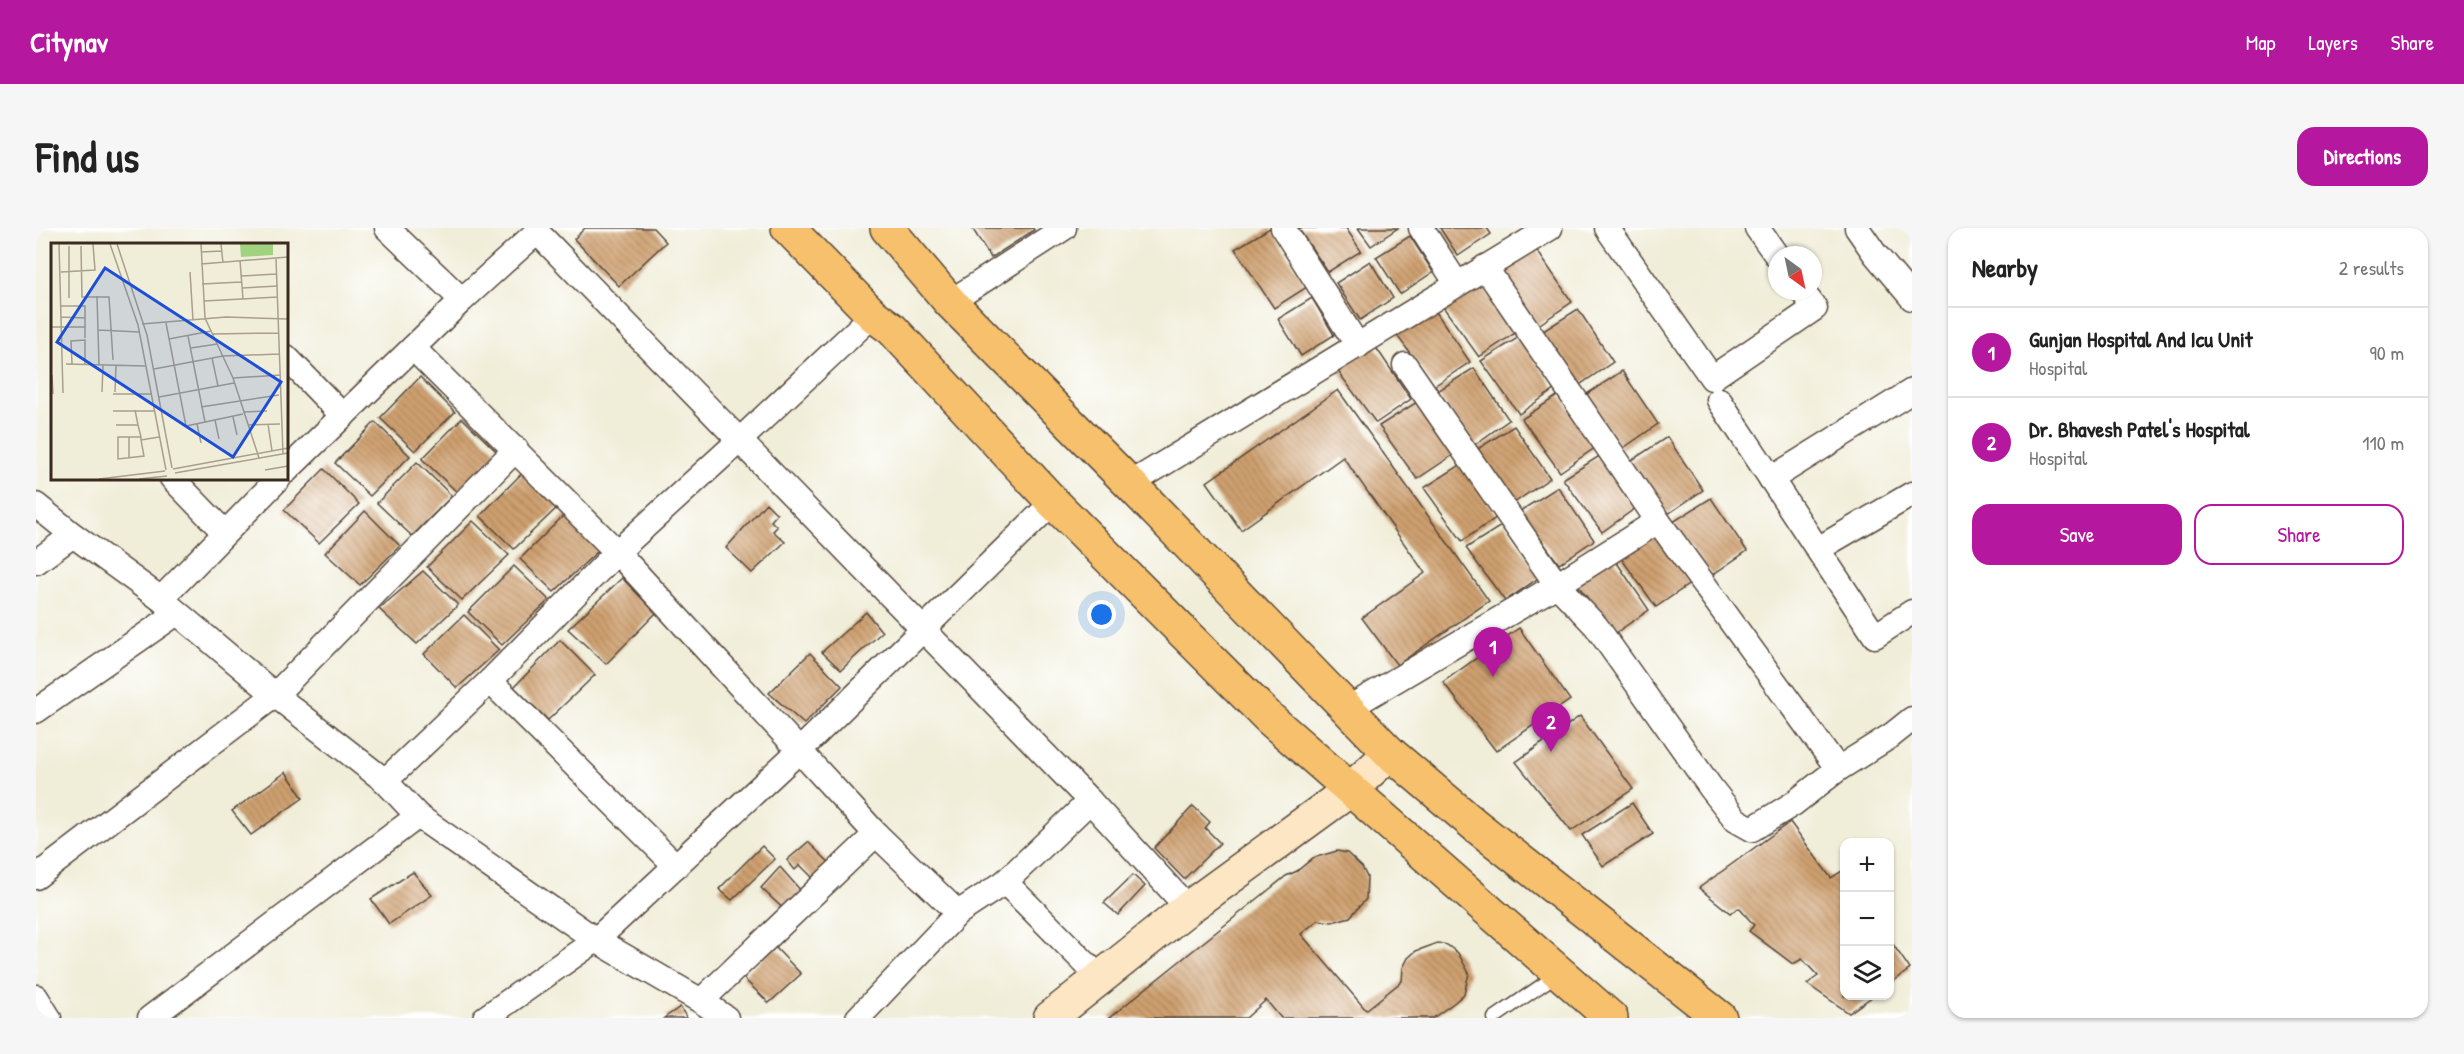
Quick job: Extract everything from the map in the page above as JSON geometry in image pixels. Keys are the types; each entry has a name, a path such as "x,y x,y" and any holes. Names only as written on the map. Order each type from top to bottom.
{"highway":[{"path":"788,228 873,315 892,329 1053,502 1269,718 1611,1018"},
{"path":"887,228 950,302 1390,753 1476,826 1720,1018"}],"street":[{"path":"387,228 462,300"},
{"path":"950,302 1064,228"},
{"path":"1283,228 1358,346"},
{"path":"1421,228 1457,284"},
{"path":"1130,484 1550,228"},
{"path":"1607,228 1712,378 1815,308 1809,300"},
{"path":"1757,228 1770,246"},
{"path":"1857,228 1875,254 1912,297"},
{"path":"288,469 462,300 537,232 741,439 1090,801 1188,908"},
{"path":"1485,267 1658,521 1838,769"},
{"path":"385,781 490,681 617,552 873,315"},
{"path":"413,348 617,552 876,834 958,913"},
{"path":"288,359 343,416"},
{"path":"1405,365 1557,585 1596,626 1736,820 1752,829 1793,804 1838,769 1893,735 1912,719"},
{"path":"1772,479 1912,391"},
{"path":"1719,400 1875,636 1912,612"},
{"path":"36,877 275,695 516,449"},
{"path":"174,480 224,532"},
{"path":"36,711 169,606 224,532 277,480"},
{"path":"1818,549 1912,494"},
{"path":"485,1018 597,940 799,751 1053,502"},
{"path":"36,505 169,606 275,695 385,781 418,816 597,940 726,1018"},
{"path":"1347,709 1557,585 1658,521"},
{"path":"36,562 73,535"},
{"path":"490,681 675,866"},
{"path":"1051,1018 1188,908 1350,790 1390,753"},
{"path":"858,1018 958,913 1005,882 1090,801"},
{"path":"150,1018 418,816"},
{"path":"701,1001 876,834"},
{"path":"1005,882 1100,978"},
{"path":"36,996 50,1018"}],"lane":[{"path":"1494,1018 1559,973"}],"building":[{"path":"585,228 653,228 666,242 619,286 574,239"},
{"path":"972,228 1033,228 1034,230 991,258"},
{"path":"1270,228 1307,287 1274,308 1235,249"},
{"path":"1298,228 1346,228 1361,251 1328,272"},
{"path":"1358,228 1398,228 1371,246"},
{"path":"1440,228 1487,228 1491,234 1458,256"},
{"path":"1410,236 1433,272 1400,294 1376,257"},
{"path":"1536,249 1572,302 1537,326 1499,273"},
{"path":"1370,261 1393,298 1360,320 1336,283"},
{"path":"1479,280 1515,333 1479,357 1441,304"},
{"path":"1312,298 1334,335 1301,356 1278,319"},
{"path":"1434,309 1470,362 1434,386 1396,334"},
{"path":"1578,309 1613,362 1578,386 1540,333"},
{"path":"1519,337 1555,389 1519,414 1481,361"},
{"path":"1375,346 1411,399 1376,423 1337,370"},
{"path":"1474,368 1509,420 1474,445 1436,392"},
{"path":"1622,371 1658,424 1622,449 1584,396"},
{"path":"420,377 455,412 415,451 380,418"},
{"path":"1338,390 1489,601 1397,665 1362,618 1425,573 1343,457 1241,530 1207,482"},
{"path":"1560,394 1596,447 1560,472 1522,419"},
{"path":"1417,402 1453,455 1417,479 1379,426"},
{"path":"462,418 497,452 457,492 422,459"},
{"path":"375,422 410,456 370,496 335,463"},
{"path":"1514,426 1550,478 1514,503 1476,450"},
{"path":"1667,437 1703,490 1668,514 1629,462"},
{"path":"1601,455 1637,507 1602,532 1563,479"},
{"path":"417,462 452,496 412,536 377,503"},
{"path":"1462,464 1497,517 1462,541 1424,488"},
{"path":"324,469 359,504 319,543 284,510"},
{"path":"526,469 561,504 514,549 480,516"},
{"path":"1558,487 1594,540 1559,564 1520,511"},
{"path":"1711,498 1747,551 1712,575 1673,522"},
{"path":"766,503 777,514 771,521 777,527 773,531 785,542 752,573 726,548"},
{"path":"365,511 400,546 360,585 325,553"},
{"path":"566,513 601,548 554,592 520,559"},
{"path":"473,521 509,555 462,600 427,567"},
{"path":"1504,524 1540,577 1505,601 1466,548"},
{"path":"1656,530 1691,583 1656,607 1618,554"},
{"path":"1613,557 1649,610 1614,634 1575,581"},
{"path":"514,566 549,600 502,645 468,612"},
{"path":"423,571 458,605 417,644 379,609"},
{"path":"622,578 656,613 606,664 568,629"},
{"path":"866,612 882,632 841,670 822,652"},
{"path":"464,615 499,650 457,688 424,654"},
{"path":"1519,628 1570,700 1496,751 1443,682"},
{"path":"560,640 595,675 548,720 514,687"},
{"path":"810,653 842,686 804,724 769,693"},
{"path":"1580,716 1633,789 1571,831 1516,762"},
{"path":"286,772 303,798 251,835 232,811"},
{"path":"1632,803 1653,834 1603,866 1582,835"},
{"path":"1193,806 1210,822 1205,828 1220,843 1184,879 1154,848"},
{"path":"1790,822 1831,878 1840,872 1840,1000 1867,1000 1849,1013 1807,984 1818,976 1802,959 1793,964 1749,931 1754,925 1739,908 1730,913 1699,888"},
{"path":"808,842 834,867 818,883 800,865 795,870 787,860"},
{"path":"762,846 775,859 732,900 719,889"},
{"path":"1337,851 1347,853 1362,867 1367,877 1366,899 1350,917 1332,922 1318,920 1301,934 1366,1010 1402,981 1403,968 1408,958 1416,951 1438,943 1447,945 1458,953 1469,973 1464,994 1455,1002 1433,1018 1281,1018 1266,1000 1246,1018 1109,1018 1286,876 1297,871 1313,858"},
{"path":"780,867 803,893 789,914 761,888"},
{"path":"413,872 432,895 389,924 371,899"},
{"path":"1133,875 1145,886 1118,915 1104,903"},
{"path":"1894,946 1910,969 1894,981"},
{"path":"775,947 801,974 769,1003 742,977"},
{"path":"680,1007 687,1018 664,1018"}],"place":[{"name":"Gunjan Hospital And Icu Unit","path":"1493,677"},
{"name":"Dr. Bhavesh Patel's Hospital","path":"1551,752"}]}
